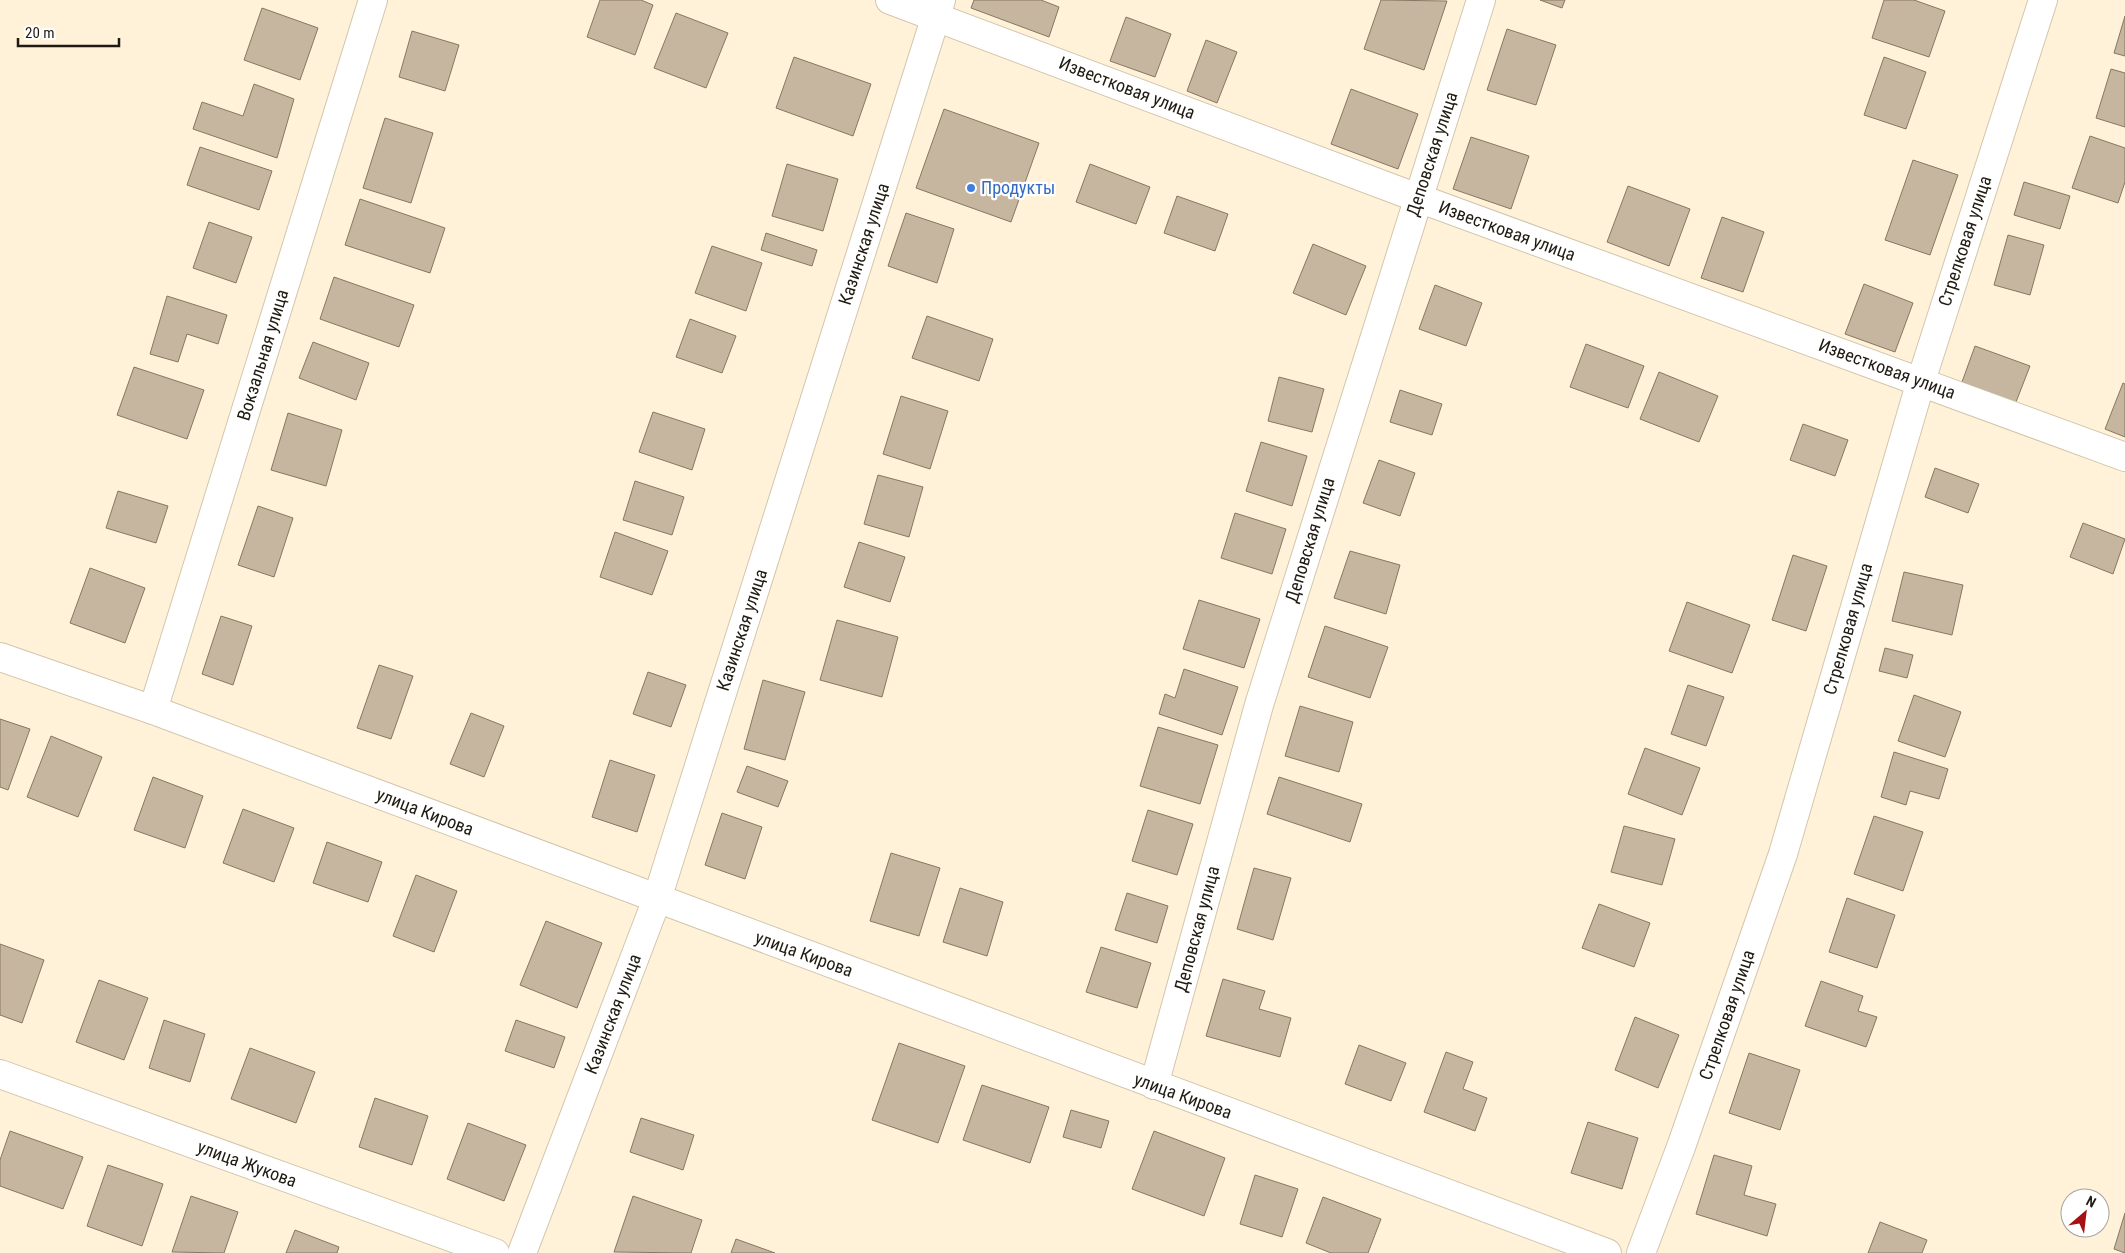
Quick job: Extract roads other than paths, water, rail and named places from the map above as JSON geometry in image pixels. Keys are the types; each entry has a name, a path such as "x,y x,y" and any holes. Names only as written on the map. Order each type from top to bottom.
{"street":[{"name":"Вокзальная улица","path":"153,710 374,0"},
{"name":"Известковая улица","path":"890,0 939,8 1418,198 2125,457"},
{"name":"Деповская улица","path":"1154,1085 1258,705 1481,0"},
{"name":"Стрелковая улица","path":"1641,1253 1681,1147 1783,854 1920,381 2042,0"},
{"name":"Казинская улица","path":"522,1253 657,899 939,8"},
{"name":"улица Кирова","path":"0,657 153,710 1607,1253"},
{"name":"улица Жукова","path":"0,1074 495,1253"}],"place":[{"name":"Продукты","path":"971,188"}]}
